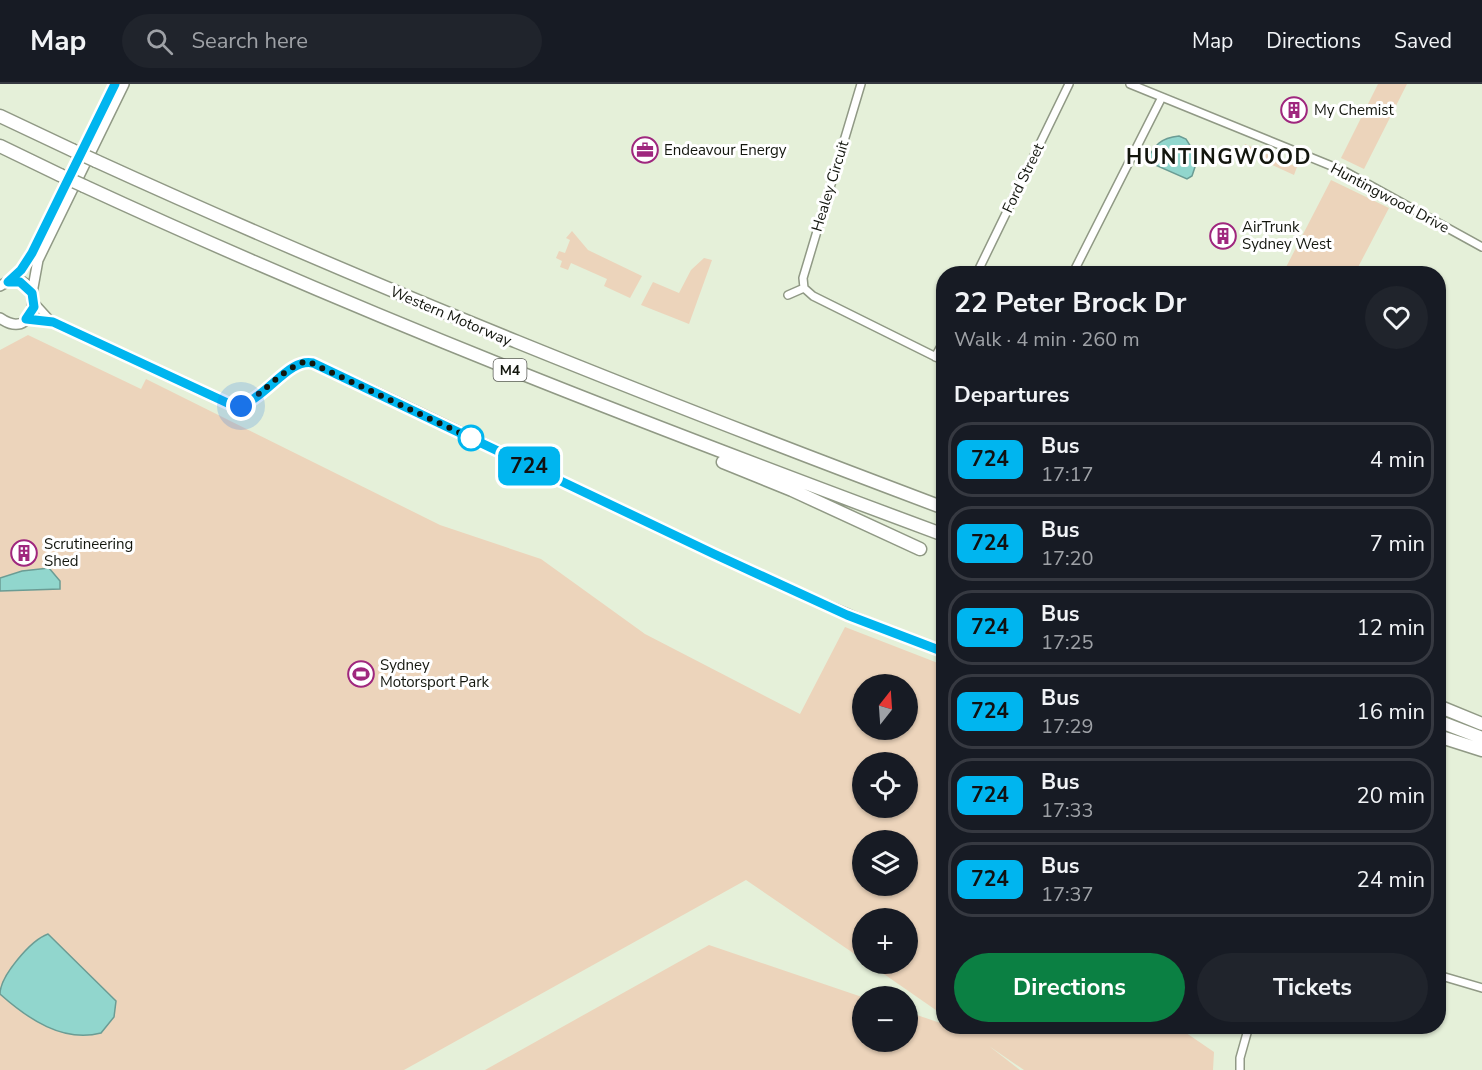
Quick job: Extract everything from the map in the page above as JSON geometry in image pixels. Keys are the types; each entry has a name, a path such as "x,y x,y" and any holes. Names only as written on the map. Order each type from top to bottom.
{"highway":[{"name":"Western Motorway","path":"0,116 285,246 497,336 936,505"},
{"name":"Western Motorway","path":"0,146 84,186 367,311 658,429 936,532"},
{"path":"658,429 720,461 792,490 920,549"},
{"path":"1446,703 1482,715"},
{"path":"1446,709 1482,724"},
{"path":"1446,724 1482,738"},
{"path":"1446,739 1482,750"}],"main road":[{"path":"3,284 21,270 32,253 115,84"},
{"path":"0,318 13,323 26,319 32,312 38,260 124,84"},
{"path":"3,284 20,282 33,297"}],"street":[{"name":"Healey Circuit","path":"804,288 803,278 861,84"},
{"name":"Ford Street","path":"980,266 1070,84"},
{"name":"Huntingwood Drive","path":"1130,84 1344,171 1482,247"},
{"path":"1077,266 1162,97"},
{"path":"788,295 804,288 813,296 936,357"},
{"path":"33,297 53,322"},
{"path":"26,319 53,322 234,406 257,397 301,363 313,363 707,551 847,615 936,649"},
{"path":"1446,977 1482,988"},
{"path":"1240,1070 1240,1058 1247,1034"}],"shaded area":[{"path":"1378,84 1407,84 1364,169 1341,158"},
{"path":"1245,144 1297,167 1294,175 1242,151"},
{"path":"1331,180 1389,208 1359,266 1287,266"},
{"path":"572,231 588,250 642,276 630,298 604,286 607,279 571,263 568,270 560,267 562,261 556,258 559,251 565,253 570,240 566,238"},
{"path":"704,258 712,260 689,324 641,305 653,282 679,293 691,270"},
{"name":"Sydney Motorsport Park","path":"28,335 141,389 146,379 440,525 541,559 645,634 800,714 845,627 936,662 936,1010 918,998 918,986 901,986 884,974 918,974 918,908 852,908 852,952 746,880 404,1070 0,1070 0,350"},
{"path":"709,945 852,994 852,1052 918,1052 918,1015 936,1021 936,1034 1188,1034 1214,1052 1213,1070 1024,1070 989,1046 1020,1070 485,1070"}],"water":[{"path":"1179,136 1186,139 1198,158 1192,176 1187,179 1146,161 1159,143 1167,138"},
{"path":"49,568 60,581 60,589 0,591 0,578 22,571"},
{"path":"48,934 116,1001 114,1017 101,1033 73,1035 47,1027 22,1012 0,994 5,978 25,951"}],"bus line":[{"name":"724","path":"115,84 32,253 21,270 8,282 20,282 32,293 34,307 26,319 53,322 87,340 172,376 234,406 241,406 257,397 301,363 307,361 313,363 714,554 847,615 936,649"}],"place":[{"name":"My Chemist","path":"1294,110"},
{"name":"Endeavour Energy","path":"645,150"},
{"name":"AirTrunk Sydney West","path":"1223,236"},
{"name":"Scrutineering Shed","path":"24,553"},
{"name":"Sydney Motorsport Park","path":"361,674"}],"district":[{"name":"HUNTINGWOOD","path":"1219,157"}],"route":[{"path":"241,406 257,397 294,367 307,361 471,438"}]}
